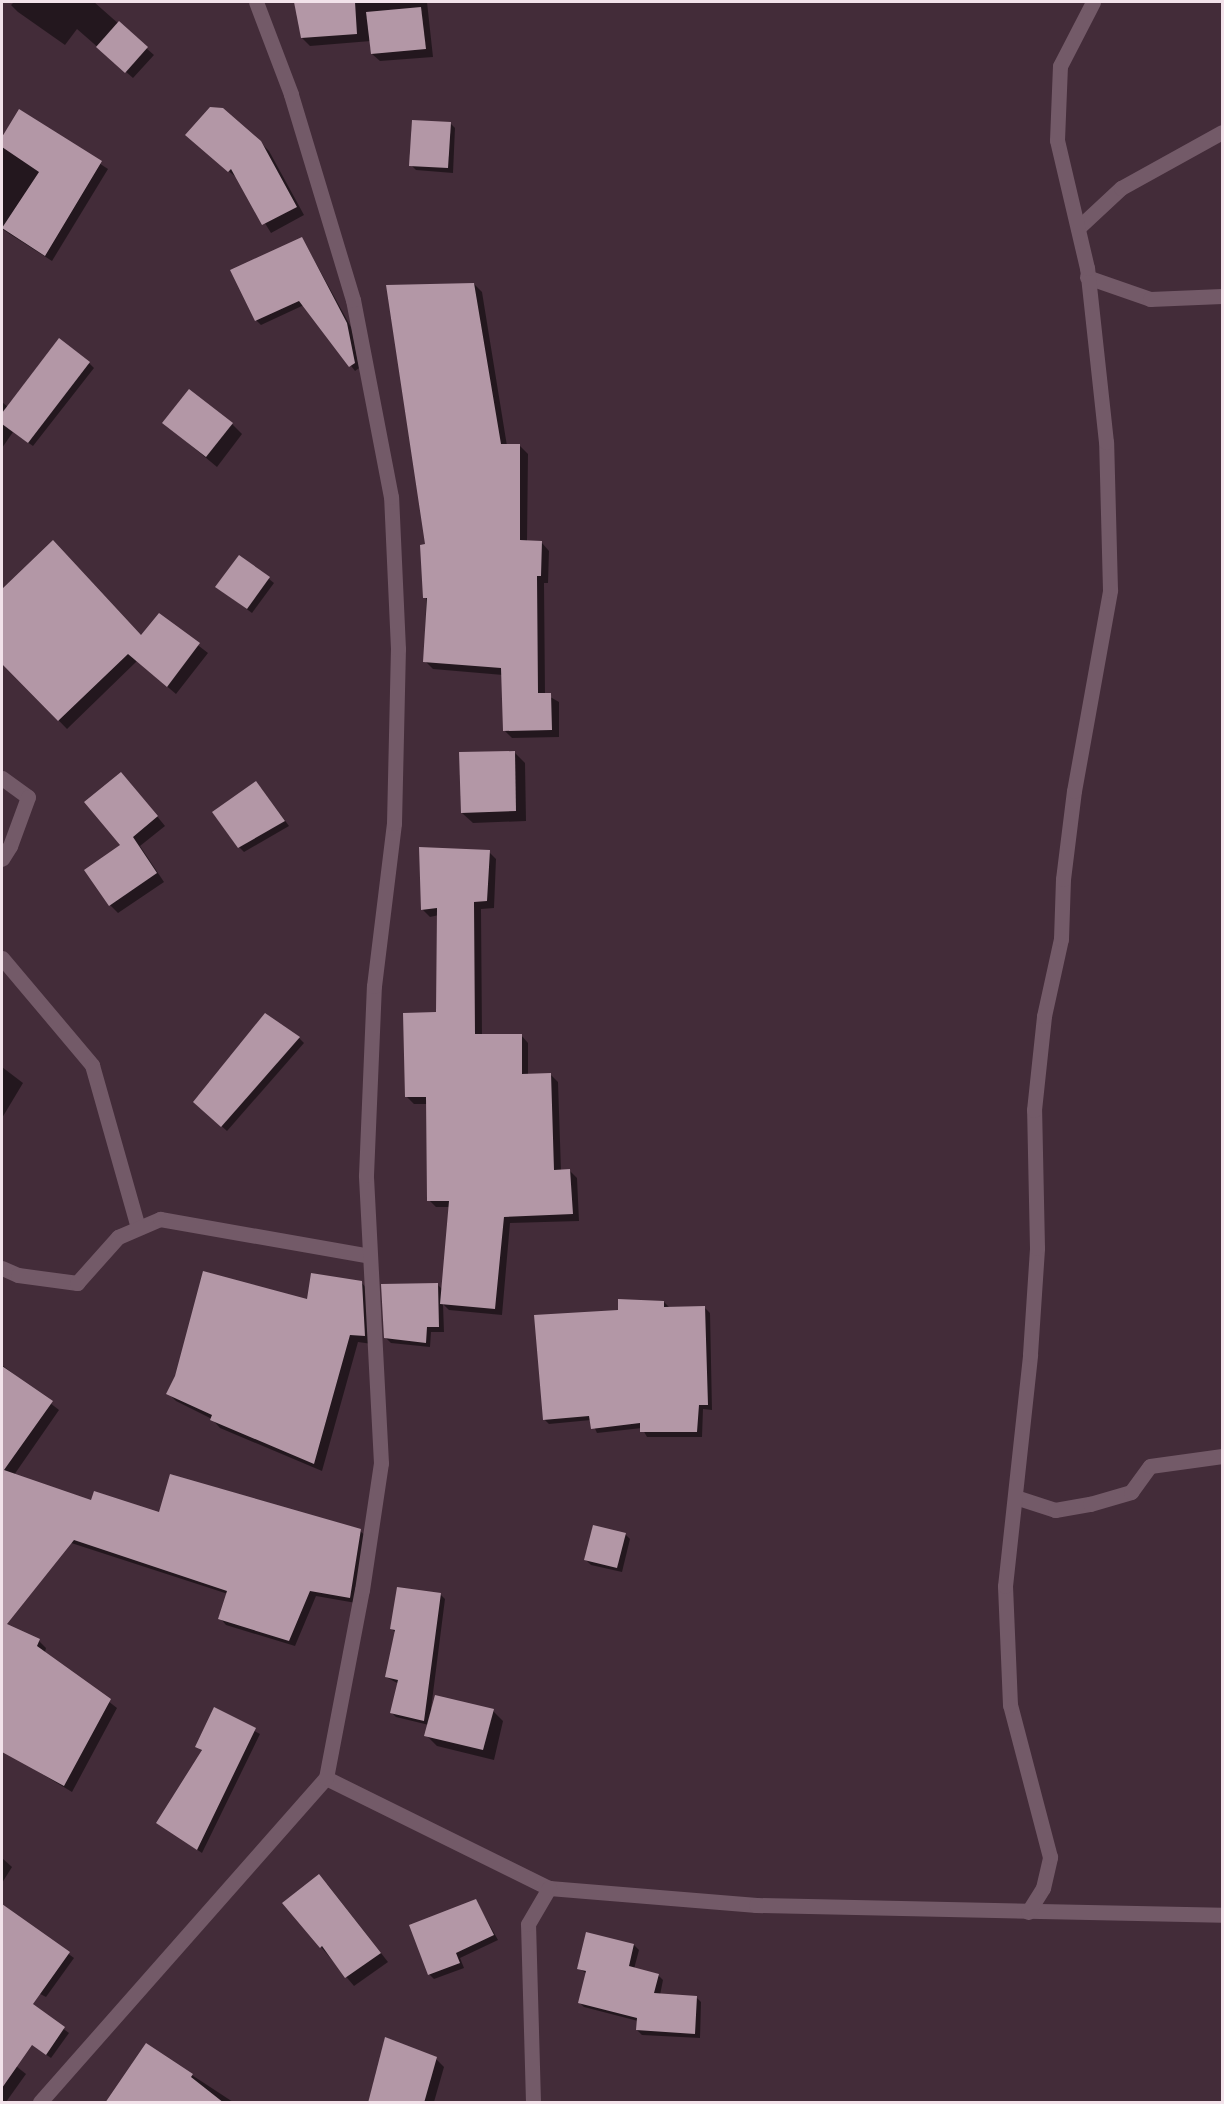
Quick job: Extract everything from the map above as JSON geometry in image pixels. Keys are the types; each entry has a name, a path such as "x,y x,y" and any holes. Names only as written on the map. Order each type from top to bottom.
{"street":[{"path":"40,2103 326,1778 358,1613 381,1463 366,1175 375,986 394,823 398,649 391,497 353,300 291,94 256,2"},
{"path":"1028,1912 1043,1888 1050,1857 1010,1705 1005,1586 1015,1497 1036,1248 1034,1110 1044,1016 1061,939 1063,879 1074,791 1110,590 1106,442 1087,277 1058,140 1060,66 1093,2"},
{"path":"1077,228 1121,188 1222,132"},
{"path":"1087,277 1150,299 1222,296"},
{"path":"2,778 28,797 2,859"},
{"path":"2,958 92,1065 138,1228"},
{"path":"2,1268 18,1275 77,1283 118,1237 160,1219 370,1256"},
{"path":"1015,1497 1055,1510 1090,1504 1131,1492 1150,1466 1222,1456"},
{"path":"326,1778 549,1888 756,1905 1222,1915"},
{"path":"533,2103 528,1924 549,1888"}],"building":[{"path":"294,2 355,2 357,34 301,38"},
{"path":"421,7 426,49 371,54 366,12"},
{"path":"119,21 148,47 125,73 96,47"},
{"path":"210,107 223,108 261,141 297,207 262,225 231,169 228,172 185,135"},
{"path":"19,109 102,161 45,256 2,228 39,172 2,147 2,137"},
{"path":"412,120 451,122 448,168 409,166"},
{"path":"302,237 347,323 355,363 349,367 299,301 255,321 230,270"},
{"path":"474,283 501,444 520,444 520,540 542,541 541,576 537,576 538,693 551,693 552,730 503,731 501,668 423,662 427,598 423,598 420,545 425,544 386,285"},
{"path":"59,338 90,362 28,443 2,424 2,413"},
{"path":"189,389 233,423 206,457 162,423"},
{"path":"53,540 141,635 159,613 200,643 167,687 128,654 58,721 2,664 2,589"},
{"path":"239,555 270,577 247,609 215,587"},
{"path":"515,751 516,811 461,813 459,752"},
{"path":"121,772 158,816 133,837 157,873 109,906 84,870 120,845 84,802"},
{"path":"256,781 285,821 238,848 212,812"},
{"path":"419,847 490,850 487,901 474,902 475,1034 522,1034 522,1074 551,1073 554,1170 570,1169 573,1214 504,1217 495,1309 440,1304 449,1201 427,1201 426,1097 405,1097 403,1013 436,1012 437,908 421,910"},
{"path":"265,1013 300,1037 221,1127 193,1102"},
{"path":"203,1271 307,1299 311,1273 362,1281 365,1336 350,1335 314,1464 210,1420 212,1415 166,1394 175,1376"},
{"path":"438,1283 439,1327 427,1327 426,1343 384,1338 381,1284"},
{"path":"618,1299 664,1301 664,1307 705,1306 708,1405 699,1405 697,1432 640,1432 640,1423 591,1429 589,1416 543,1420 534,1315 618,1310"},
{"path":"2,1366 53,1401 4,1470 91,1500 94,1491 159,1512 170,1474 361,1529 350,1598 310,1591 289,1641 218,1619 227,1591 74,1540 7,1624 40,1639 37,1646 111,1699 64,1786 2,1752"},
{"path":"593,1525 626,1533 617,1568 584,1560"},
{"path":"397,1587 441,1593 424,1721 390,1713 398,1680 385,1677 395,1630 390,1629"},
{"path":"435,1695 494,1709 483,1750 424,1736"},
{"path":"214,1707 256,1728 197,1850 156,1823 202,1750 195,1747"},
{"path":"319,1874 381,1953 345,1978 322,1946 320,1948 282,1903"},
{"path":"476,1899 494,1935 456,1953 460,1963 428,1975 409,1925"},
{"path":"2,1904 70,1952 33,2004 65,2027 46,2055 32,2045 2,2088"},
{"path":"586,1932 634,1944 629,1966 659,1974 654,1993 697,1996 695,2034 636,2030 637,2018 578,2003 586,1971 577,1969"},
{"path":"385,2037 437,2057 424,2103 368,2103"},
{"path":"146,2043 193,2074 191,2077 224,2103 105,2103"}]}
